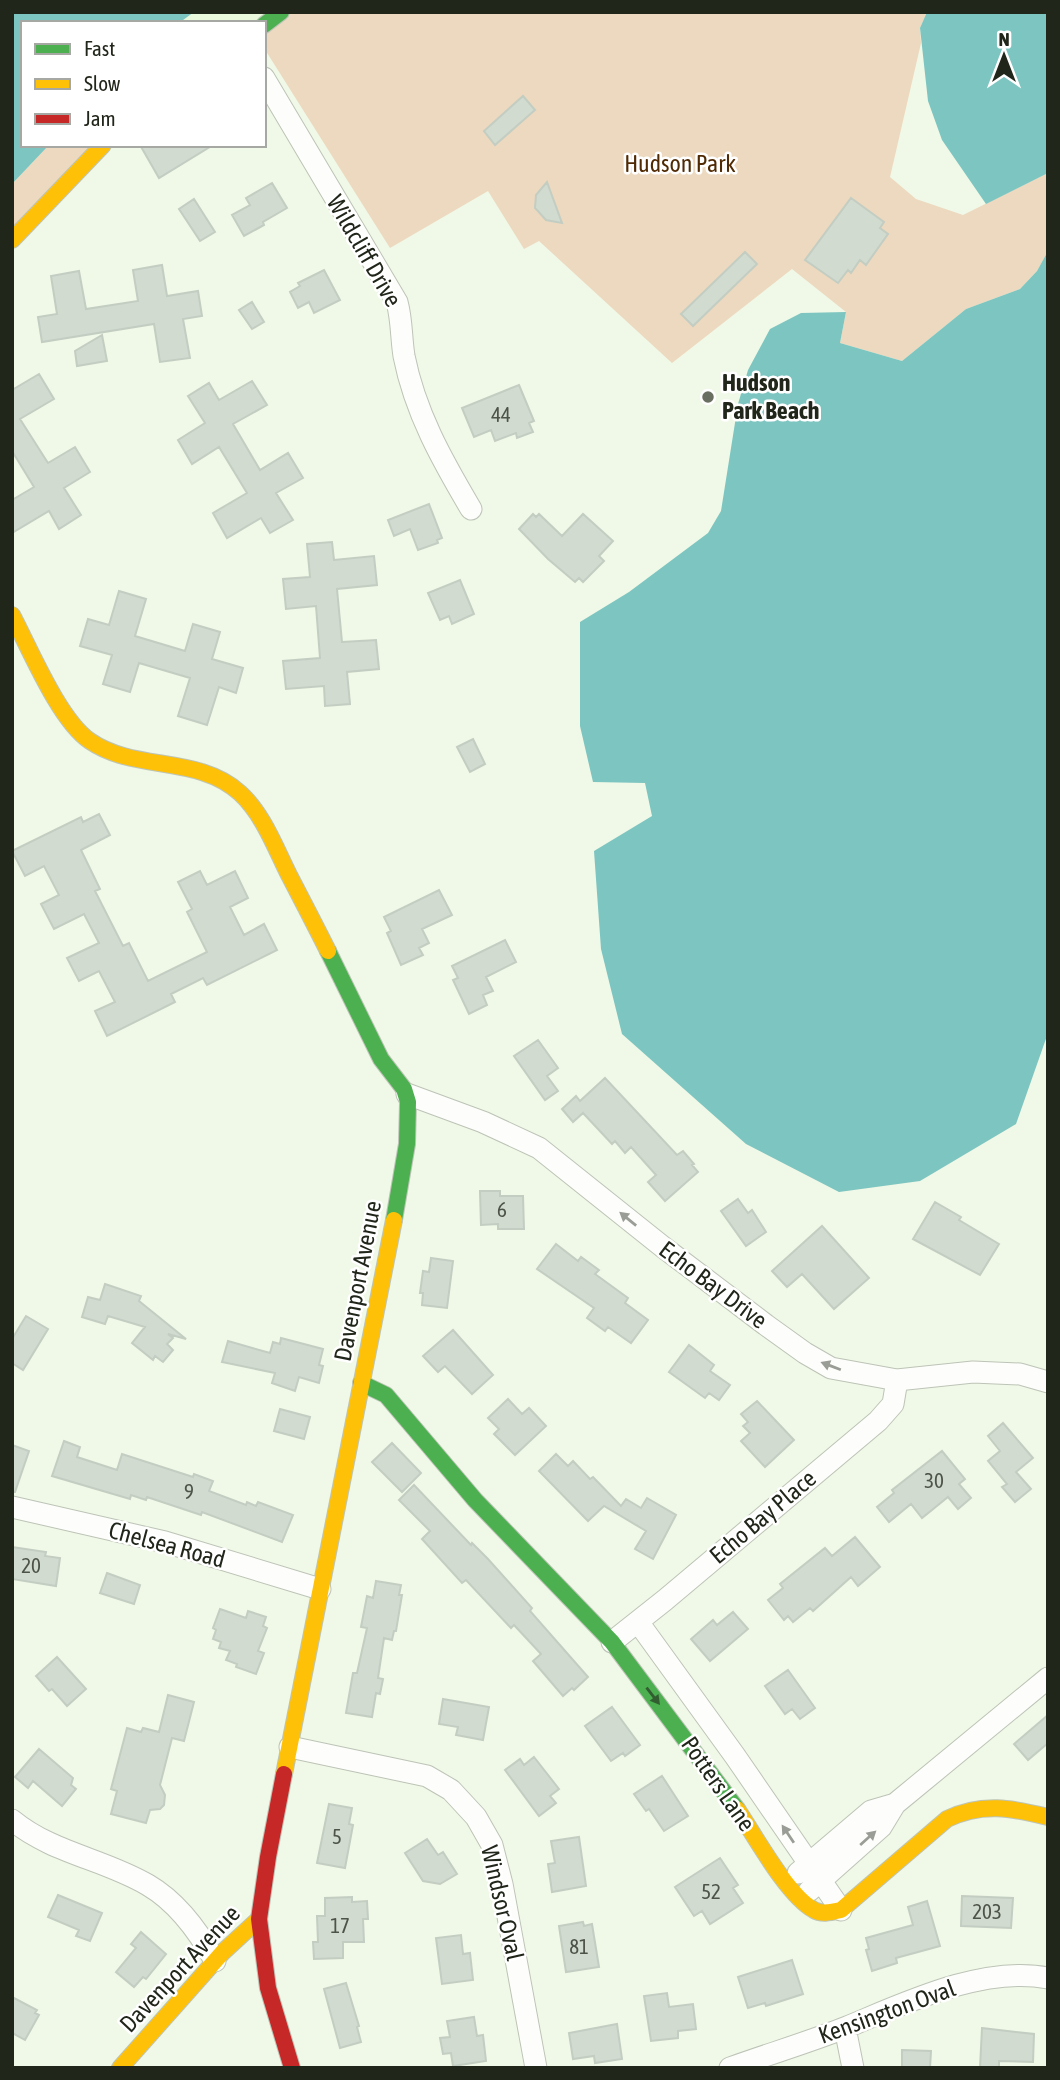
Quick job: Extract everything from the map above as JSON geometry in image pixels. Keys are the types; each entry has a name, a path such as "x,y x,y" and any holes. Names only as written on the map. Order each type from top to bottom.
{"street":[{"path":"266,23 281,12"},
{"name":"Wildcliff Drive","path":"266,81 397,302 402,321 404,353 422,416 444,464 471,509"},
{"path":"12,240 101,147"},
{"path":"12,615 68,714 89,740 107,750 143,761 218,777 240,792 266,830 339,969 383,1064 407,1094"},
{"name":"Echo Bay Drive","path":"407,1094 483,1122 539,1148 663,1247 805,1353 831,1368 897,1380 973,1372 1020,1374 1048,1382"},
{"name":"Davenport Avenue","path":"120,2068 215,1961 259,1919 266,1868 409,1138 407,1094"},
{"name":"Echo Bay Place","path":"612,1642 878,1421 893,1404 897,1380"},
{"name":"Potters Lane","path":"361,1383 386,1395 475,1500 612,1642 720,1784 793,1890 816,1912 841,1910 638,1622"},
{"name":"Chelsea Road","path":"12,1507 165,1542 320,1589"},
{"path":"793,1890 881,1827 895,1804 1048,1678"},
{"name":"Windsor Oval","path":"290,1747 427,1776 451,1790 476,1817 492,1845 502,1884 536,2068"},
{"path":"841,1910 947,1819 963,1810 981,1805 1005,1807 1048,1817"},
{"path":"12,1820 44,1842 146,1884 165,1896 200,1936 215,1961"},
{"path":"259,1919 268,1988 292,2068"},
{"name":"Kensington Oval","path":"730,2068 958,1985 1033,1975 1048,1978"},
{"path":"845,2028 853,2068"}],"shaded area":[{"path":"194,12 283,12 266,22 182,21"}],"green space":[{"name":"Hudson Park","path":"283,12 927,12 920,28 921,43 890,177 916,199 963,215 1048,173 1048,251 1037,271 1020,289 966,309 902,361 840,343 846,312 792,269 672,363 539,241 524,249 488,191 390,248 266,51 266,24"},
{"path":"47,147 107,147 12,243 12,184"}],"water":[{"path":"12,12 194,12 182,21 21,21 21,147 47,147 12,184"},
{"path":"927,12 1048,12 1048,173 986,204 942,140 928,101 920,28"},
{"path":"1048,251 1048,1033 1016,1124 920,1181 839,1192 746,1144 622,1034 601,949 594,851 652,816 645,783 593,782 580,726 580,622 629,592 708,533 721,511 738,404 748,370 770,329 801,313 846,312 840,343 902,361 966,309 1020,289 1037,271"}],"building":[{"path":"523,96 535,110 495,145 484,131"},
{"path":"141,147 210,147 159,178"},
{"path":"547,182 562,223 546,220 535,208 536,195"},
{"path":"272,183 287,208 244,236 232,215 250,205 246,198"},
{"path":"851,198 884,222 880,228 888,234 866,265 860,260 851,273 848,270 838,283 805,260"},
{"path":"194,199 215,232 200,241 179,209"},
{"path":"745,252 757,264 693,326 681,314"},
{"path":"162,265 167,296 198,291 202,316 183,319 190,358 160,362 154,324 42,342 38,317 57,314 51,276 79,271 86,309 138,301 133,270"},
{"path":"324,270 340,300 314,313 309,302 298,308 290,292 300,286 298,283"},
{"path":"252,302 264,322 252,329 239,310"},
{"path":"102,335 107,361 77,366 75,351"},
{"path":"39,374 54,399 20,419 48,463 75,447 90,472 64,488 81,515 59,529 49,511 12,533 12,500 34,487 12,451 12,390"},
{"path":"252,381 267,405 233,424 260,470 288,453 303,478 276,493 293,520 270,533 261,518 227,538 213,513 247,493 219,447 192,464 178,440 205,423 188,396 209,383 219,400"},
{"path":"519,385 534,421 529,423 533,432 517,438 516,433 495,441 491,430 474,437 462,408"},
{"path":"429,504 442,538 437,540 438,543 418,550 410,529 394,536 388,520"},
{"path":"533,514 536,517 539,514 562,536 583,514 613,541 599,556 604,561 583,582 579,578 575,582 519,529"},
{"path":"332,542 334,560 374,556 377,585 337,589 342,642 376,640 379,669 347,672 350,704 325,706 324,686 286,689 283,661 320,658 316,606 286,609 283,579 310,577 307,544"},
{"path":"460,580 474,614 452,624 449,616 440,620 428,593"},
{"path":"119,591 146,599 135,636 185,651 193,624 220,632 212,659 243,668 236,693 219,687 207,725 178,716 190,678 139,663 130,692 103,684 112,655 80,646 88,619 109,625"},
{"path":"473,739 485,764 470,772 457,747"},
{"path":"99,814 110,835 81,850 100,889 95,891 123,946 129,943 148,981 207,952 187,912 192,909 178,882 200,871 207,885 235,871 248,898 230,907 244,935 264,924 277,950 207,985 203,978 171,994 175,1002 107,1036 95,1011 115,1002 99,971 79,981 67,958 99,943 84,914 54,929 41,904 59,895 44,866 25,876 12,851 81,817 83,822"},
{"path":"439,890 452,915 422,929 429,943 419,948 423,955 401,965 387,933 391,931 384,917"},
{"path":"505,940 516,962 486,977 493,991 483,995 487,1005 469,1014 453,980 458,978 452,966"},
{"path":"538,1040 558,1068 547,1076 558,1091 545,1100 514,1056"},
{"path":"605,1078 677,1155 683,1151 698,1172 665,1201 648,1182 656,1175 631,1147 625,1153 615,1141 612,1144 583,1113 573,1122 562,1109 576,1096 580,1101"},
{"path":"480,1191 500,1191 500,1196 523,1196 524,1229 498,1229 498,1224 481,1225"},
{"path":"738,1199 748,1213 752,1210 766,1232 746,1246 721,1211"},
{"path":"935,1202 999,1244 980,1275 913,1239"},
{"path":"822,1226 869,1278 834,1309 802,1274 787,1287 772,1271"},
{"path":"556,1244 578,1261 581,1257 599,1270 595,1274 628,1298 625,1303 648,1320 631,1343 608,1327 605,1331 587,1318 594,1308 537,1269"},
{"path":"431,1258 453,1261 447,1308 422,1305 423,1293 420,1293 423,1271 429,1272"},
{"path":"105,1284 141,1296 139,1301 186,1339 168,1334 173,1338 167,1344 173,1350 163,1362 155,1356 153,1360 132,1343 145,1327 108,1316 105,1324 82,1317 88,1297 100,1300"},
{"path":"26,1316 48,1329 23,1370 12,1363 12,1339"},
{"path":"453,1330 493,1375 472,1394 445,1366 438,1372 423,1356"},
{"path":"281,1338 323,1349 319,1365 323,1366 319,1383 299,1377 295,1391 272,1383 275,1373 222,1362 228,1341 270,1353 273,1342 280,1344"},
{"path":"689,1345 714,1365 710,1371 730,1385 719,1400 709,1393 705,1398 669,1372"},
{"path":"508,1399 522,1414 529,1408 546,1426 515,1455 494,1434 499,1429 488,1418"},
{"path":"757,1401 794,1440 765,1467 741,1441 750,1433 743,1426 748,1422 741,1414"},
{"path":"280,1409 310,1417 304,1439 274,1431"},
{"path":"1003,1423 1033,1458 1016,1472 1031,1489 1015,1502 1002,1487 1007,1484 988,1461 1000,1451 988,1436"},
{"path":"64,1441 80,1447 77,1457 117,1470 122,1454 213,1481 209,1491 246,1505 247,1502 256,1506 258,1502 293,1515 282,1542 202,1512 201,1515 147,1497 146,1500 131,1495 130,1499 52,1476"},
{"path":"392,1443 421,1473 402,1492 372,1462"},
{"path":"12,1445 29,1451 15,1492 12,1492"},
{"path":"942,1451 965,1479 959,1484 971,1498 958,1509 948,1497 922,1518 911,1504 889,1522 877,1507 894,1493 892,1490"},
{"path":"556,1454 568,1466 573,1461 590,1479 593,1477 621,1506 626,1499 641,1508 647,1498 676,1515 653,1559 635,1549 646,1531 604,1506 588,1521 539,1471"},
{"path":"414,1485 471,1545 472,1543 488,1559 588,1677 574,1690 572,1688 563,1696 533,1661 541,1654 514,1625 511,1628 466,1580 462,1583 422,1539 430,1531 399,1500"},
{"path":"855,1537 880,1567 858,1586 851,1577 813,1611 810,1608 793,1622 788,1616 784,1620 768,1600 783,1588 780,1584 825,1548 832,1556"},
{"path":"12,1547 46,1552 45,1556 60,1558 56,1586 12,1579"},
{"path":"107,1573 140,1585 134,1604 100,1593"},
{"path":"376,1581 401,1585 399,1595 402,1595 396,1631 392,1640 384,1638 378,1678 383,1679 380,1694 376,1693 372,1717 346,1713 353,1673 357,1673 367,1628 361,1627 367,1596 373,1598"},
{"path":"220,1609 246,1618 248,1611 266,1617 263,1626 267,1628 258,1651 264,1653 256,1674 236,1667 237,1664 226,1660 230,1651 219,1648 221,1642 213,1639 216,1630 213,1628"},
{"path":"733,1612 748,1629 710,1661 691,1639 713,1620 717,1625"},
{"path":"57,1657 86,1689 67,1706 36,1676"},
{"path":"788,1670 815,1708 800,1719 792,1709 785,1714 765,1686"},
{"path":"168,1695 194,1702 184,1741 172,1738 160,1785 165,1795 164,1805 160,1809 150,1810 146,1823 111,1814 117,1791 111,1789 127,1728 141,1732 143,1728 159,1732"},
{"path":"443,1699 489,1707 483,1740 456,1735 458,1727 439,1724"},
{"path":"612,1707 640,1745 625,1756 623,1753 611,1761 585,1726"},
{"path":"1048,1715 1048,1743 1028,1760 1014,1744"},
{"path":"39,1749 73,1778 71,1785 76,1789 62,1806 33,1781 28,1788 15,1777"},
{"path":"534,1757 559,1789 550,1796 556,1803 539,1816 505,1770 520,1759 524,1765"},
{"path":"662,1776 688,1816 664,1831 649,1809 646,1811 634,1794"},
{"path":"329,1804 352,1808 349,1824 353,1825 345,1868 317,1863"},
{"path":"579,1837 586,1886 552,1892 548,1864 555,1863 551,1841"},
{"path":"427,1839 438,1855 443,1852 457,1874 440,1884 423,1881 405,1853"},
{"path":"720,1858 738,1885 733,1888 743,1903 710,1924 702,1911 694,1916 675,1887"},
{"path":"58,1895 102,1913 90,1941 76,1936 79,1930 48,1917"},
{"path":"962,1896 1013,1898 1011,1928 961,1926"},
{"path":"352,1897 352,1902 367,1901 368,1919 363,1919 364,1942 343,1942 343,1958 314,1959 313,1942 318,1942 317,1916 325,1916 325,1898"},
{"path":"927,1901 940,1946 896,1958 897,1963 872,1971 866,1950 869,1949 866,1938 913,1925 908,1907"},
{"path":"583,1922 584,1926 592,1924 599,1967 566,1972 559,1926"},
{"path":"141,1932 166,1954 146,1979 143,1977 134,1987 116,1972 136,1948 131,1944"},
{"path":"461,1935 463,1954 470,1953 473,1980 442,1984 436,1938"},
{"path":"792,1960 803,1994 766,2006 765,2003 748,2008 738,1977"},
{"path":"346,1983 361,2042 340,2048 324,1989"},
{"path":"667,1993 669,2007 693,2004 696,2029 678,2031 678,2038 651,2041 644,1996"},
{"path":"12,1997 37,2010 35,2013 39,2015 25,2040 12,2033"},
{"path":"474,2017 477,2036 483,2035 486,2061 453,2066 451,2053 443,2054 440,2038 450,2037 447,2021"},
{"path":"617,2024 622,2059 595,2063 594,2056 573,2059 569,2033"},
{"path":"982,2028 1034,2034 1033,2062 999,2061 999,2068 980,2068"},
{"path":"902,2050 931,2051 930,2068 902,2068"}],"traffic: fast":[{"path":"266,23 281,12"},
{"path":"328,951 381,1059 404,1089 408,1102 407,1144 394,1220"},
{"path":"361,1383 386,1395 475,1500 612,1642 737,1809"}],"traffic: slow":[{"path":"12,240 101,147"},
{"path":"12,615 56,701 78,731 90,741 127,757 206,773 224,781 248,801 268,831 328,951"},
{"path":"284,1774 394,1220"},
{"path":"737,1809 793,1892 814,1910 824,1913 841,1910 947,1819 972,1810 997,1808 1048,1817"},
{"path":"120,2068 223,1952 259,1919"}],"traffic: jam":[{"path":"284,1774 259,1919 268,1988 292,2068"}],"place":[{"name":"Hudson Park Beach","path":"708,397"}]}
